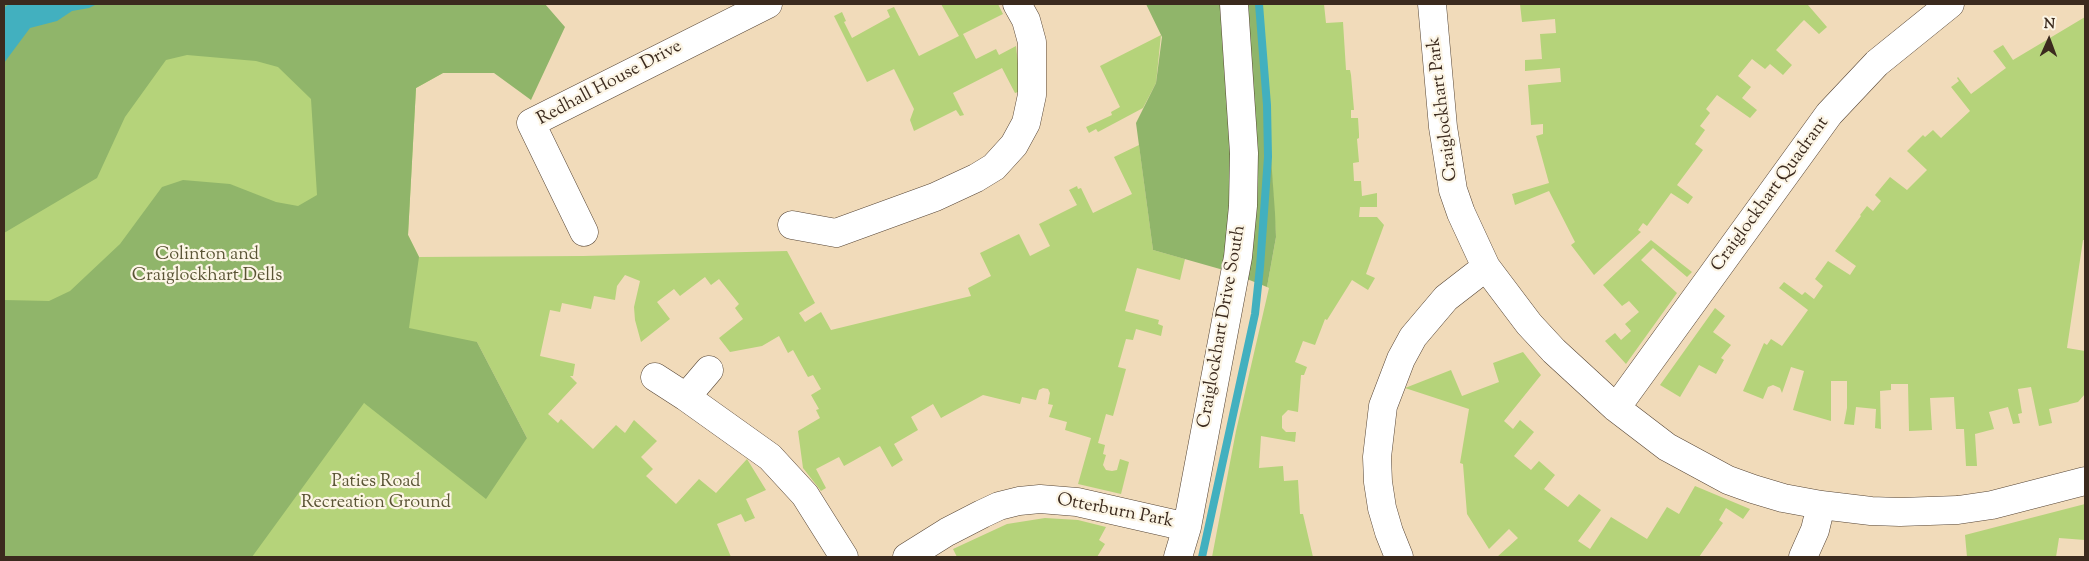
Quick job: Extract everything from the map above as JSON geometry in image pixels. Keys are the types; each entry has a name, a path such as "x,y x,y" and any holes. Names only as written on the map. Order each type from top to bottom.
{"street":[{"name":"Redhall House Drive","path":"584,232 531,123 768,4"},
{"path":"792,225 836,233 935,196 976,178 994,167 1014,146 1026,123 1032,95 1034,66 1032,42 1026,20 1017,4"},
{"name":"Craiglockhart Drive South","path":"1178,557 1187,527 1238,257 1242,214 1244,153 1234,4"},
{"name":"Craiglockhart Park","path":"1432,4 1443,127 1453,190 1461,213 1486,267 1529,324 1584,381 1667,447 1728,480 1783,498 1821,506 1871,511 1958,510 1992,504 2085,481"},
{"name":"Craiglockhart Quadrant","path":"1616,408 1829,114 1877,64 1950,4"},
{"path":"1399,557 1388,532 1378,482 1378,440 1383,406 1401,359 1413,337 1446,298 1486,267"},
{"path":"686,397 709,370"},
{"path":"655,377 770,457 805,495 844,557"},
{"name":"Otterburn Park","path":"907,557 998,506 1019,501 1040,499 1077,502 1187,527"},
{"path":"1803,557 1815,530 1821,506"}],"green space":[{"name":"Paties Road Recreation Ground","path":"4,4 443,73 416,88 408,235 419,257 583,256 787,251 815,303 799,313 805,322 821,312 831,330 971,296 968,288 991,276 980,253 1019,234 1030,256 1050,246 1039,224 1077,205 1069,190 1077,186 1078,189 1081,188 1093,213 1132,194 1114,157 1139,145 1153,250 1185,259 1180,280 1137,268 1125,311 1159,320 1158,324 1163,326 1161,336 1136,329 1133,340 1126,339 1118,367 1126,369 1113,416 1106,414 1098,443 1105,445 1103,454 1106,455 1103,465 1106,470 1117,470 1120,459 1129,462 1121,494 1078,484 1091,438 1065,430 1067,422 1049,417 1053,405 1048,404 1050,393 1048,389 1043,388 1039,390 1036,400 1022,397 1020,404 983,395 941,418 933,404 911,417 918,430 894,444 903,460 892,467 880,446 844,466 839,457 816,469 826,488 821,491 803,468 798,431 820,418 816,410 819,409 811,395 821,389 813,375 808,377 793,350 788,353 779,336 762,346 730,352 719,338 743,319 735,308 739,304 719,279 711,285 705,277 680,296 674,289 657,302 670,319 641,342 635,320 634,307 640,281 625,275 617,286 615,300 594,296 591,309 562,303 560,312 550,310 540,356 575,364 573,376 570,376 577,383 548,414 558,423 561,419 593,449 616,425 625,433 634,420 657,441 641,457 653,469 646,476 676,504 699,479 716,493 747,459 766,490 746,499 755,518 745,522 741,514 717,524 731,557 4,557","holes":["477,342 527,438 364,403"]},
{"name":"Colinton and Craiglockhart Dells","path":"4,4 545,4 565,27 531,100 494,73 443,73 416,88 408,235 419,257 409,328 477,342 527,438 486,499 364,403 252,557 4,557 4,300 49,301 70,291 120,244 162,187 183,180 230,184 276,202 298,206 317,195 311,99 278,67 256,61 187,55 166,60 125,117 97,178 4,233"},
{"path":"941,4 998,4 1003,14 963,34 976,59 996,49 999,55 1016,46 1019,72 1018,92 1015,93 1002,68 953,93 964,115 960,116 956,110 914,131 910,120 914,109 894,69 867,82 834,16 842,12 846,21 844,22 852,38 890,17 887,10 894,7 919,56 959,36"},
{"path":"1146,4 1260,4 1276,237 1267,287 1227,271 1153,250 1136,123 1156,83 1162,37"},
{"path":"1260,4 1324,4 1326,23 1343,22 1346,70 1350,70 1351,75 1354,110 1351,110 1351,118 1358,118 1359,162 1353,163 1354,181 1361,181 1362,196 1377,193 1377,207 1360,207 1359,217 1377,217 1384,225 1366,274 1375,278 1368,290 1352,280 1327,320 1325,319 1315,345 1303,341 1295,362 1307,367 1304,375 1301,375 1298,412 1288,410 1282,416 1282,428 1286,432 1296,432 1295,442 1261,436 1259,468 1283,466 1284,481 1298,480 1300,514 1303,514 1313,557 1212,557 1236,431 1269,288 1267,287 1276,237"},
{"path":"1520,4 1809,4 1827,27 1819,34 1804,20 1776,50 1792,65 1783,75 1770,64 1765,69 1752,59 1738,76 1751,87 1742,98 1757,110 1750,118 1717,95 1706,109 1710,113 1700,126 1705,130 1695,144 1703,150 1677,185 1693,197 1688,204 1671,193 1647,226 1643,223 1638,230 1641,232 1594,275 1571,245 1575,242 1549,191 1515,205 1512,194 1549,183 1536,136 1543,134 1543,124 1531,125 1528,85 1561,82 1560,68 1525,71 1525,60 1542,59 1540,34 1556,33 1555,19 1522,22"},
{"path":"2085,17 2085,240 2083,240 2067,348 2085,351 2085,394 2078,402 2049,409 2052,423 2039,426 2031,387 2018,389 2022,413 2018,414 2020,423 2013,424 2008,407 1989,412 1994,429 1975,434 1977,466 1966,466 1964,429 1956,429 1954,397 1930,398 1932,430 1909,431 1908,384 1891,384 1891,390 1880,391 1881,429 1875,428 1876,409 1856,407 1854,425 1844,424 1847,408 1847,381 1831,381 1831,421 1793,410 1804,371 1791,367 1782,393 1780,388 1773,385 1768,387 1763,399 1743,391 1764,343 1767,345 1771,339 1782,346 1808,310 1779,288 1784,282 1802,295 1805,292 1814,299 1823,286 1815,279 1828,261 1850,275 1856,266 1835,251 1860,215 1867,206 1873,211 1881,201 1875,195 1890,177 1907,190 1927,170 1907,151 1923,135 1925,137 1933,130 1941,138 1970,111 1951,87 1959,81 1957,78 1971,94 2006,68 1993,51 2003,45 2013,60"},
{"path":"1161,35 1156,83 1143,108 1098,132 1096,129 1089,133 1086,127 1112,115 1111,112 1120,107 1100,66"},
{"path":"1651,240 1692,272 1687,277 1653,248 1641,260 1677,293 1626,364 1605,341 1615,333 1621,340 1631,331 1625,324 1639,312 1629,301 1622,306 1603,285"},
{"path":"1715,308 1725,316 1713,332 1731,345 1721,358 1724,360 1716,374 1699,365 1680,397 1660,385"},
{"path":"1523,352 1541,375 1504,421 1513,429 1520,420 1534,432 1514,456 1531,470 1539,461 1555,475 1544,489 1568,507 1579,494 1601,510 1578,541 1590,549 1611,517 1647,539 1667,507 1679,514 1695,486 1750,509 1743,519 1726,508 1719,520 1723,523 1699,557 1497,557 1518,538 1509,529 1489,549 1467,514 1463,464 1460,463 1469,409 1405,388 1451,370 1462,396 1499,382 1493,363"},
{"path":"2085,504 2085,540 2059,538 2056,557 1967,557 1965,535"},
{"path":"1045,518 1078,520 1106,527 1099,540 1105,544 1097,557 957,557 953,549 1007,524"}],"water":[{"path":"9,4 97,4 89,8 72,11 57,21 30,28 4,63 4,8"}],"waterway":[{"path":"1202,557 1255,314 1260,267 1268,157 1267,105 1259,4"}]}
